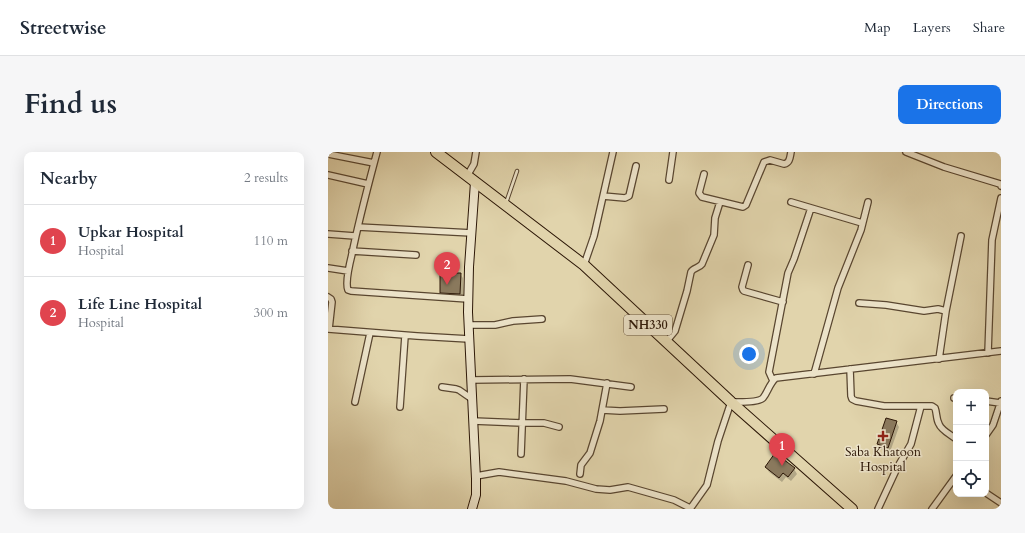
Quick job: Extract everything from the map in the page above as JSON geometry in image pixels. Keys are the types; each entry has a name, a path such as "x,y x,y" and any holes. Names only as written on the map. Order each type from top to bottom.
{"highway":[{"name":"NH330","path":"436,152 584,266 731,402 852,509"}],"street":[{"path":"377,152 352,251 346,287 351,291 468,299"},
{"path":"472,509 476,495 476,476 468,299 472,233 471,179 476,152"},
{"path":"584,266 591,245 613,152"},
{"path":"669,180 673,152"},
{"path":"704,174 699,193 700,196 741,207 746,205 764,162 770,160 787,164 791,152"},
{"path":"906,152 944,167 1000,184 1001,186"},
{"path":"328,154 374,163"},
{"path":"603,196 625,198 629,196 636,166"},
{"path":"328,175 368,184"},
{"path":"988,353 992,240 1001,198"},
{"path":"666,342 675,331 691,272 692,270 700,267 702,264 714,235 715,218 720,202"},
{"path":"791,202 862,223"},
{"path":"814,374 838,288 862,223 868,202"},
{"path":"772,381 769,372 789,269 811,208"},
{"path":"358,227 472,233"},
{"path":"328,234 356,236"},
{"path":"939,359 960,236"},
{"path":"352,251 416,255"},
{"path":"748,265 742,286 744,292 783,302"},
{"path":"328,268 348,271"},
{"path":"328,297 332,302 328,329 405,336 469,339"},
{"path":"859,303 886,305 924,311 946,311"},
{"path":"468,325 495,325 513,321 542,319"},
{"path":"355,402 370,333"},
{"path":"400,407 405,336"},
{"path":"476,476 499,472 566,481 596,489 610,490 628,487 674,500 690,508 707,485 718,441 731,402 757,401 762,399 772,381 776,378 1001,351"},
{"path":"850,370 852,399 884,406 932,406 935,408 938,423 953,437"},
{"path":"521,454 524,379"},
{"path":"471,380 570,379 631,387"},
{"path":"580,474 581,465 590,453 600,422 606,383"},
{"path":"442,387 459,390 472,399"},
{"path":"989,401 1001,402 993,425 989,431"},
{"path":"878,509 897,468 911,444 921,406"},
{"path":"602,410 620,411 664,409"},
{"path":"473,421 523,424 544,423 559,427"},
{"path":"932,509 953,480"},
{"path":"989,495 1001,503"}],"lane":[{"path":"506,206 516,171"}],"building":[{"path":"440,273 461,273 460,294 440,293"},
{"path":"886,418 897,421 888,448 877,444"},
{"path":"775,453 795,468 788,477 783,473 779,478 765,467"}],"place":[{"name":"Life Line Hospital","path":"447,285"},
{"name":"Saba Khatoon Hospital","path":"883,436"},
{"name":"Upkar Hospital","path":"782,466"}]}
